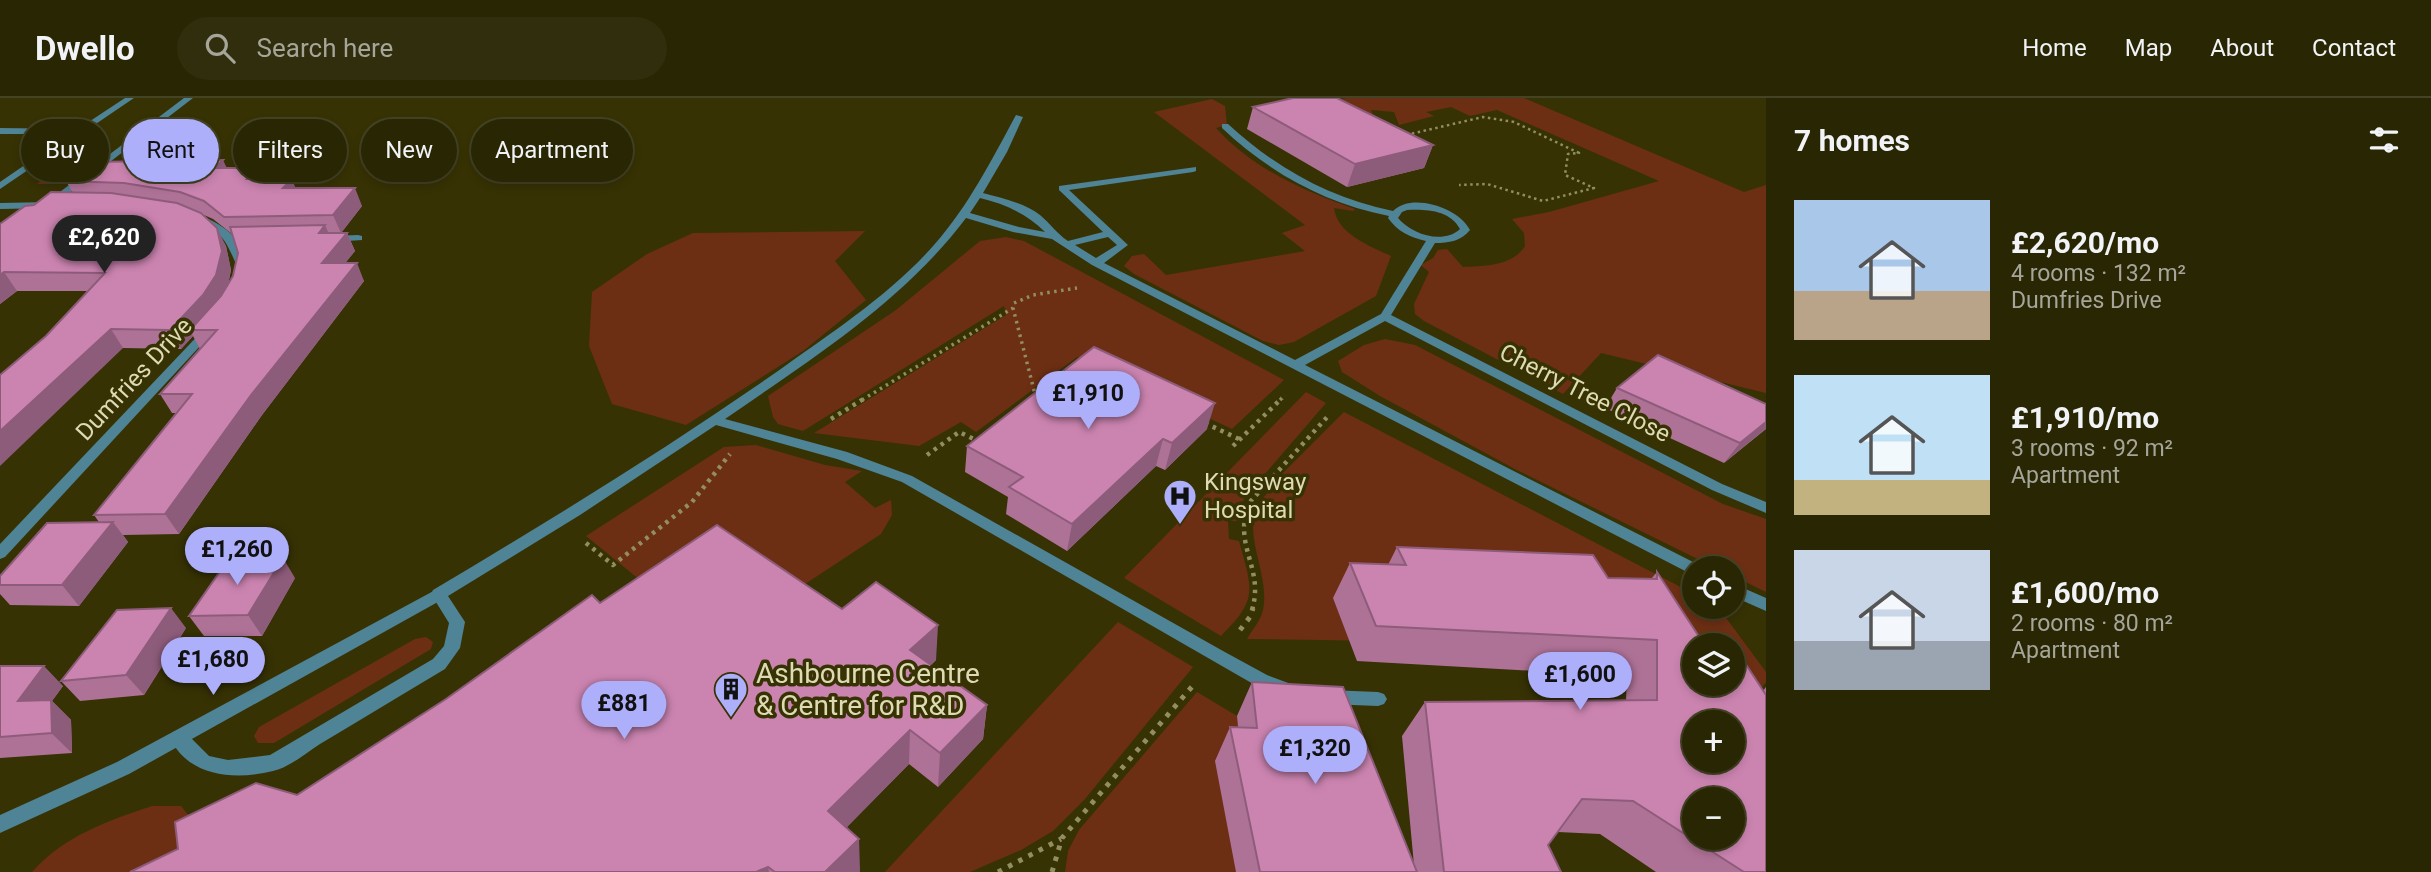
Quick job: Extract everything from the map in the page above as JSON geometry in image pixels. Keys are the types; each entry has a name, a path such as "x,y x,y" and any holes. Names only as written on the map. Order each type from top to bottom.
{"street":[{"path":"100,119 130,98"},
{"path":"49,204 189,98"},
{"path":"0,824 123,768 439,594 717,421 883,299 937,248 978,195 1019,117"},
{"path":"1224,126 1272,165 1304,183 1362,209 1394,214 1405,207 1427,208 1450,214 1465,230 1455,238 1433,239 1402,228 1396,223 1394,214"},
{"path":"0,131 21,131"},
{"path":"1096,263 1123,246 1062,188 1193,169"},
{"path":"0,186 21,172"},
{"path":"978,195 1021,208 1044,223 1060,241 1096,263 1682,563"},
{"path":"0,205 75,205"},
{"path":"181,212 219,227 233,240 240,259 240,278"},
{"path":"964,214 1060,241 1111,233"},
{"path":"316,239 358,239"},
{"path":"1295,365 1385,316 1433,239"},
{"path":"233,240 247,240"},
{"name":"Cherry Tree Close","path":"1385,316 1717,487 1766,508"},
{"name":"Dumfries Drive","path":"0,554 215,322"},
{"path":"717,421 743,432 793,442 878,466 1261,680 1311,696 1378,699"},
{"path":"179,737 204,763 228,768 273,763 439,664 452,648 457,622 439,594"},
{"path":"1745,596 1766,606"}],"path":[{"path":"1396,137 1483,117 1514,122 1579,153 1568,155 1564,175 1594,188 1543,201 1487,184 1458,185"},
{"path":"1036,399 1014,303 1033,295 1074,289 1113,271"},
{"path":"793,442 1013,308"},
{"path":"1233,446 1308,372"},
{"path":"1026,406 1046,392"},
{"path":"1204,422 1239,439"},
{"path":"560,521 613,565 697,498 722,468 743,432"},
{"path":"898,476 959,432 977,442 987,435"},
{"path":"998,872 1062,838"}],"shaded area":[{"path":"1524,98 1744,192 1766,185 1766,393 1601,353 1563,394 1424,321 1415,314 1414,304 1429,272 1421,265 1433,258 1438,250 1447,249 1463,267 1506,261 1520,253 1525,246 1524,233 1512,219 1549,212 1659,181 1497,110 1470,116 1451,107 1426,112 1434,116 1399,125 1394,112 1371,110 1375,119 1332,100"},
{"path":"1212,99 1225,106 1227,125 1216,128 1231,143 1280,177 1355,209 1334,208 1336,217 1348,232 1391,256 1376,296 1294,342 1279,345 1263,341 1134,274 1124,266 1132,256 1144,254 1166,275 1305,251 1282,233 1305,225 1154,112"},
{"path":"40,182 66,182 63,184 37,184"},
{"path":"865,231 835,261 866,300 803,351 686,425 612,404 589,346 592,292 647,254 693,233"},
{"path":"1006,237 1024,241 1284,380 1232,429 1077,357 976,432 961,422 919,446 814,433 1006,315 1004,306 803,431 778,424 773,417 768,396 896,310 980,241"},
{"path":"1385,339 1415,345 1723,504 1766,519 1766,592 1745,582 1745,556 1692,556 1515,469 1380,396 1342,372 1338,361 1364,345"},
{"path":"1306,392 1326,403 1246,496 1238,510 1237,521 1228,521 1229,539 1239,541 1247,571 1249,593 1242,612 1221,636 1124,578"},
{"path":"1344,412 1682,588 1682,619 1727,619 1737,633 1682,633 1682,645 1247,639 1263,610 1264,594 1253,529 1255,514 1261,500 1274,488 1280,490 1287,482 1279,477"},
{"path":"756,445 825,465 862,471 845,482 875,508 891,500 892,515 881,534 790,594 662,598 586,536 724,447"},
{"path":"1118,622 1193,667 1085,799 1053,831 1021,850 970,872 885,872"},
{"path":"426,637 433,642 431,649 274,743 258,743 254,736 259,727 415,639"},
{"path":"1745,644 1766,672 1766,682 1750,703 1743,696"},
{"path":"1197,692 1237,716 1241,762 1236,872 1065,872 1068,851 1079,830"},
{"path":"152,806 181,806 192,820 178,872 32,872 44,859 72,839"}],"building":[{"path":"1293,98 1337,98 1433,145 1355,164 1253,107"},
{"path":"109,162 123,162 123,182 219,182 219,168 233,168 233,182 289,182 283,188 355,188 333,215 224,217 204,201 180,192 124,183 95,182 109,182"},
{"path":"51,192 111,193 177,203 201,213 217,228 222,251 216,275 203,295 170,330 111,329 0,431 0,375 46,336 105,273 4,272 0,275 0,224"},
{"path":"325,225 319,233 347,233 322,263 357,263 251,395 165,514 94,515 192,394 160,394 217,330 190,330 221,296 233,276 238,253 230,227"},
{"path":"1094,347 1215,403 1172,443 1163,439 1072,524 1009,487 1023,477 967,446"},
{"path":"1658,355 1766,404 1766,422 1740,443 1617,388"},
{"path":"113,522 62,585 0,585 0,576 47,523"},
{"name":"Ashbourne Centre & Centre for R&D","path":"717,525 842,609 876,582 938,625 910,650 987,705 940,753 910,730 828,811 859,839 825,872 775,872 768,867 756,872 130,872 178,849 175,822 256,783 297,795 446,699 592,595 600,603"},
{"path":"1397,547 1593,555 1608,578 1657,579 1657,572 1682,610 1682,619 1688,619 1697,633 1682,633 1682,696 1745,696 1745,663 1766,695 1766,872 1744,872 1710,850 1745,850 1745,787 1682,787 1682,832 1633,801 1582,799 1548,845 1561,872 1444,872 1425,702 1657,700 1657,640 1376,626 1350,563 1406,565"},
{"path":"230,557 283,558 248,615 189,616"},
{"path":"171,608 126,675 61,681 117,610"},
{"path":"0,666 44,666 18,701 51,700 52,733 0,737"},
{"path":"1252,682 1343,687 1417,872 1260,872 1230,727 1257,728"}],"place":[{"name":"Kingsway Hospital","path":"1180,526"},
{"name":"Ashbourne Centre & Centre for R&D","path":"731,719"}]}
